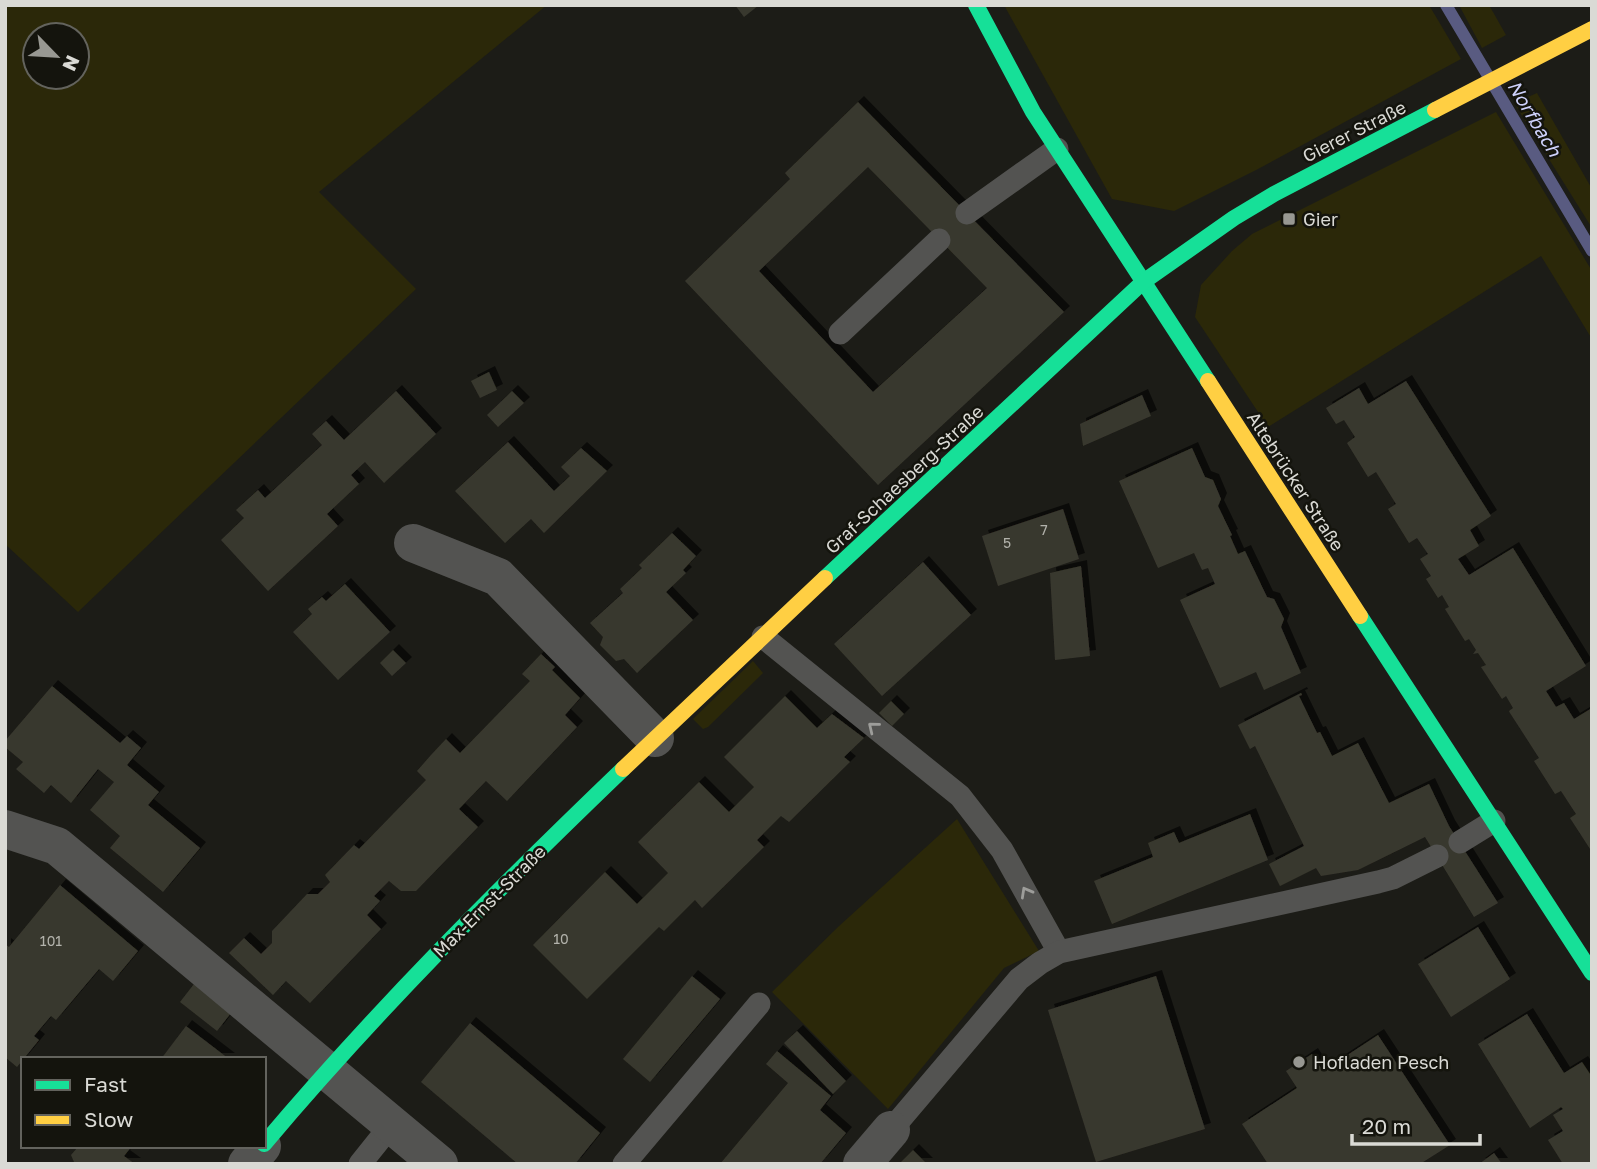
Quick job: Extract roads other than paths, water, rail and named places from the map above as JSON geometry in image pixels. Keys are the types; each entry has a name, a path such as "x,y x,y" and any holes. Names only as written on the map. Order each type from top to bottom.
{"street":[{"name":"Altebrücker Straße","path":"976,5 1033,112 1592,973"},
{"name":"Gierer Straße","path":"1143,282 1273,194 1592,29"},
{"name":"Graf-Schaesberg-Straße","path":"691,703 1143,282"},
{"path":"414,543 498,577 655,738"},
{"name":"Max-Ernst-Straße","path":"266,1141 327,1069 490,897 691,703"},
{"path":"5,829 57,846 439,1164"},
{"path":"862,1164 891,1130"},
{"name":"Max-Ernst-Straße","path":"247,1164 260,1148"}],"lane":[{"path":"967,213 1057,149"},
{"path":"840,333 939,240"},
{"path":"762,637 960,796 1002,850 1059,952"},
{"path":"1460,842 1494,821"},
{"path":"891,1130 1019,979 1059,952 1378,883 1437,856"},
{"path":"624,1164 759,1004"},
{"path":"359,1164 392,1124"}],"waterway":[{"name":"Norfbach","path":"1446,5 1592,251"}],"place":[{"name":"Gier","path":"1289,219"},
{"name":"Hofladen Pesch","path":"1299,1062"}]}
